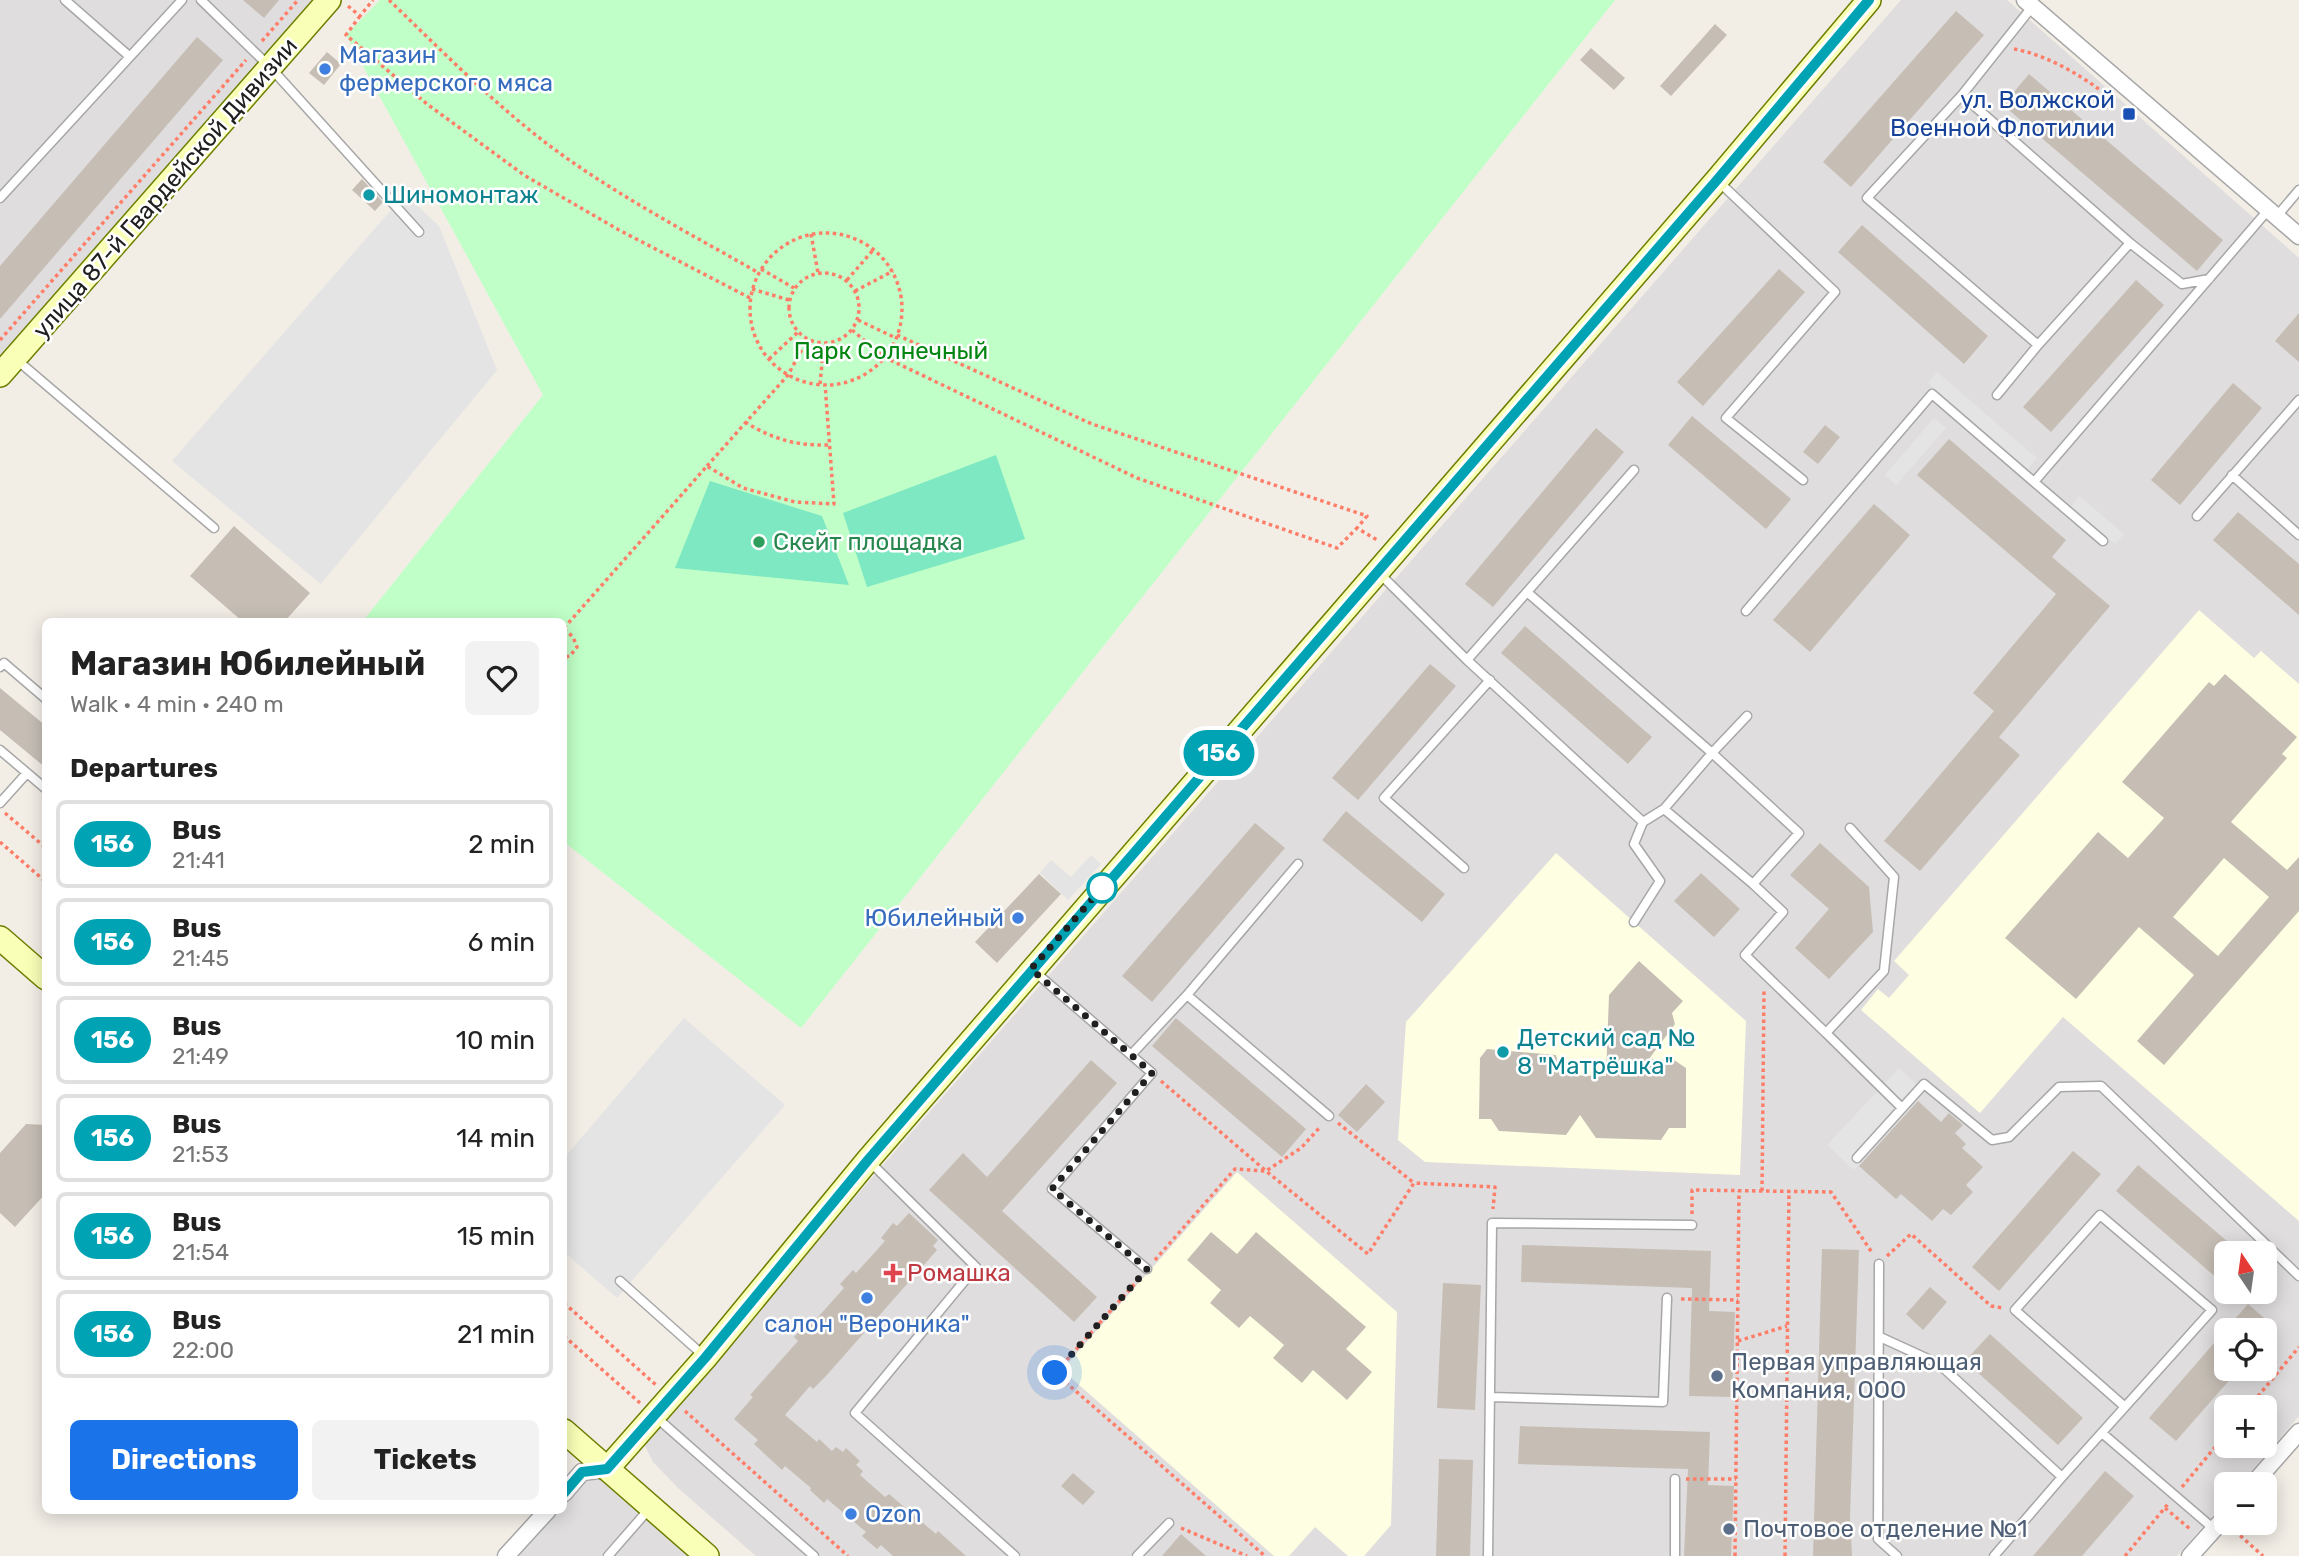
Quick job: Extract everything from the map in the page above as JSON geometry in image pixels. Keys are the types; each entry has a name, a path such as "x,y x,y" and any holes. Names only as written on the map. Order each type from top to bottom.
{"street":[{"name":"улица 87-й Гвардейской Дивизии","path":"5,358 262,59 329,0"},
{"path":"567,1490 582,1472 607,1469 671,1398 1031,969 1717,180 1869,0"},
{"path":"2028,3 2299,236"},
{"path":"6,947 42,975"},
{"path":"2264,1472 2299,1432"},
{"path":"567,1434 707,1556"},
{"path":"506,1556 544,1514"},
{"path":"2190,1556 2214,1529"}],"lane":[{"path":"65,0 129,56"},
{"path":"0,198 182,0"},
{"path":"201,0 262,59 419,232"},
{"path":"2028,3 2000,47 1962,95 1867,198 2038,345"},
{"path":"1962,95 2130,243 2182,284 2209,279"},
{"path":"1717,180 1835,292 1726,418 1802,480"},
{"path":"2034,482 2209,279 2299,190"},
{"path":"1997,395 2130,243"},
{"path":"5,358 214,528"},
{"path":"1746,611 1933,394 2103,541"},
{"path":"2197,516 2299,400"},
{"path":"1467,660 1634,470"},
{"path":"2232,475 2299,535"},
{"path":"1377,571 1467,660 1643,822"},
{"path":"1527,592 1712,753 1799,833 1753,884"},
{"path":"0,667 4,663 42,696"},
{"path":"1464,868 1384,798 1490,680"},
{"path":"1634,922 1660,881 1634,844 1643,822 1664,809 1747,716"},
{"path":"0,750 42,786"},
{"path":"0,803 27,773"},
{"path":"1664,809 1783,912 1745,955 1902,1108"},
{"path":"1826,1033 1884,971 1894,877 1850,828"},
{"path":"1131,1055 1187,995 1298,864"},
{"path":"1031,969 1152,1073 1052,1189 1147,1269"},
{"path":"1187,995 1329,1116"},
{"path":"1857,1158 1924,1084 1992,1140 2009,1138 2059,1087 2101,1086 2299,1276"},
{"path":"868,1160 976,1267 855,1413 1015,1556"},
{"path":"1994,1556 2124,1406 2212,1310 2100,1215 2015,1310 2124,1406"},
{"path":"1488,1556 1492,1223 1692,1225"},
{"path":"1879,1264 1878,1539 1897,1556"},
{"path":"620,1281 705,1358"},
{"path":"1490,1397 1663,1402 1667,1298"},
{"path":"1880,1337 1939,1364 2062,1476"},
{"path":"654,1416 814,1556"},
{"path":"2102,1433 2214,1529"},
{"path":"1675,1479 1675,1556"},
{"path":"608,1556 651,1507"},
{"path":"1137,1556 1169,1522"}],"path":[{"path":"5,358 262,59 298,0"},
{"path":"341,0 359,16"},
{"path":"373,0 346,35 427,104 524,175 619,230 752,299"},
{"path":"389,0 461,69 546,143 637,204 794,288"},
{"path":"2000,47 2031,52 2100,90"},
{"path":"833,233 854,238 874,249 893,271 901,294 902,319 884,357 860,377 836,384 811,383 788,375 769,359 756,338 750,314 752,289 760,271 774,253 791,241 811,234 833,233"},
{"path":"811,234 818,273"},
{"path":"846,280 874,249"},
{"path":"855,291 893,271"},
{"path":"818,273 834,273 846,280 855,291 860,309 852,330 843,338 824,343 808,339 798,332 789,313 789,300 800,281 818,273"},
{"path":"752,289 789,300"},
{"path":"852,330 884,357 1138,478 1337,548 1367,516 1092,424 858,320"},
{"path":"769,359 798,332"},
{"path":"567,625 788,375 808,339"},
{"path":"706,466 743,488 795,502 834,504 823,384 824,343"},
{"path":"745,422 762,433 789,443 829,444"},
{"path":"1357,528 1394,551"},
{"path":"567,631 573,636 577,647 567,657"},
{"path":"0,809 42,845"},
{"path":"0,842 42,879"},
{"path":"1762,1191 1764,973"},
{"path":"1152,1073 1368,1254 1414,1183"},
{"path":"1265,1556 1055,1373 1235,1169 1266,1171 1301,1147 1329,1116 1414,1183 1495,1187 1492,1223"},
{"path":"1692,1225 1692,1190 1831,1192 1879,1264 1911,1234 1991,1306 2015,1310"},
{"path":"1735,1556 1739,1191"},
{"path":"1785,1556 1789,1191"},
{"path":"1667,1298 1738,1300"},
{"path":"567,1306 848,1556"},
{"path":"1738,1341 1787,1326"},
{"path":"567,1339 654,1416"},
{"path":"2259,1395 2299,1347"},
{"path":"1675,1479 1736,1479"},
{"path":"1169,1522 1247,1556"}],"shaded area":[{"path":"0,0 316,0 0,362"},
{"path":"1901,0 2007,0 2299,258 2299,1416 2277,1441 2277,1395 2214,1395 2214,1458 2263,1458 2250,1472 2214,1472 2214,1514 2177,1556 756,1556 678,1488 653,1462 645,1446 649,1433"},
{"path":"405,194 439,226 497,370 321,584 172,461"},
{"path":"1937,372 2037,458 2028,469 1928,383"},
{"path":"1934,418 1946,428 1896,485 1885,475"},
{"path":"2079,496 2124,534 2115,544 2071,506"},
{"path":"2199,610 2254,658 2261,651 2299,684 2299,1221 2063,1017 1980,1113 1861,1010 1878,989 1889,998 1909,975 1894,961"},
{"path":"1556,853 1746,1021 1740,1175 1425,1162 1398,1140 1406,1022"},
{"path":"1091,855 1101,864 1068,900 1040,873 1051,860 1071,877"},
{"path":"684,1018 785,1105 617,1298 567,1255 567,1154"},
{"path":"1899,1068 1925,1092 1854,1170 1827,1145"},
{"path":"1237,1172 1397,1312 1391,1525 1364,1556 1348,1556 1315,1527 1289,1556 1274,1556 1062,1370"},
{"path":"582,1462 690,1556 499,1556 536,1514 567,1514 567,1480"}],"green space":[{"name":"Парк Солнечный","path":"380,0 1615,0 801,1028 567,844 567,618 365,618 543,395 346,35"},
{"path":"996,455 1025,539 867,587 843,513"},
{"name":"Скейт площадка","path":"710,481 822,516 849,585 675,568"}],"building":[{"path":"243,0 279,0 264,18"},
{"path":"1956,11 1984,35 1851,187 1823,162"},
{"path":"1715,24 1727,35 1671,96 1660,86"},
{"path":"197,37 223,60 0,319 0,266"},
{"path":"1591,48 1625,78 1614,90 1580,60"},
{"name":"Магазин фермерского мяса","path":"327,52 341,64 324,85 309,73"},
{"path":"2029,74 2223,240 2197,271 2003,105"},
{"name":"Шиномонтаж","path":"362,179 383,202 375,211 352,190"},
{"path":"1862,225 1988,336 1964,364 1838,252"},
{"path":"1779,269 1805,292 1703,406 1677,382"},
{"path":"2136,280 2164,305 2051,432 2023,407"},
{"path":"2299,313 2299,362 2275,341"},
{"path":"2233,383 2262,408 2180,505 2151,480"},
{"path":"1692,416 1791,499 1766,529 1668,445"},
{"path":"1825,425 1840,437 1818,464 1803,452"},
{"path":"1596,428 1624,452 1493,607 1465,584"},
{"path":"1949,439 2066,540 2052,557 2110,606 1999,737 2020,755 1920,871 1884,841 1994,711 1973,693 2056,594 1917,475"},
{"path":"1874,504 1910,535 1810,652 1773,620"},
{"path":"2238,512 2299,564 2299,615 2213,540"},
{"path":"234,526 310,593 288,618 239,618 190,576"},
{"path":"1525,626 1652,737 1628,764 1501,653"},
{"path":"1430,664 1456,686 1358,800 1332,778"},
{"path":"2225,674 2297,737 2282,754 2287,758 2231,822 2287,870 2299,857 2299,911 2164,1065 2137,1041 2194,975 2139,927 2076,999 2005,938 2098,832 2128,858 2164,818 2122,782 2209,682 2214,686","holes":["2224,858 2269,897 2218,956 2173,917"]},
{"path":"0,688 42,723 42,765 0,730"},
{"path":"1346,811 1445,894 1422,922 1322,840"},
{"path":"1255,823 1285,848 1152,1002 1122,976"},
{"path":"1820,843 1869,887 1873,932 1829,979 1795,948 1829,909 1790,875"},
{"path":"1701,873 1740,909 1714,937 1674,901"},
{"name":"Юбилейный","path":"1039,874 1061,894 997,963 975,942"},
{"name":"Детский сад № 8 \"Матрёшка\"","path":"1639,961 1683,1001 1672,1013 1675,1024 1649,1059 1674,1060 1686,1068 1686,1128 1669,1128 1661,1140 1596,1138 1580,1115 1566,1135 1499,1131 1491,1119 1479,1119 1480,1058 1487,1049 1556,1055 1561,1075 1606,1076 1609,995"},
{"path":"1176,1018 1306,1129 1282,1157 1152,1046"},
{"path":"1091,1060 1117,1083 1002,1211 1097,1297 1074,1322 929,1190 963,1153 987,1177"},
{"path":"1366,1084 1385,1102 1357,1132 1338,1115"},
{"path":"1918,1101 1941,1122 1949,1113 1963,1125 1955,1133 1966,1144 1962,1148 1983,1167 1966,1185 1973,1192 1951,1215 1943,1209 1932,1221 1901,1194 1896,1199 1859,1166"},
{"path":"26,1124 42,1125 42,1197 15,1227 0,1213 0,1153"},
{"path":"2073,1151 2101,1174 1999,1291 1972,1267"},
{"path":"2138,1165 2227,1241 2214,1241 2214,1276 2116,1191"},
{"path":"909,1213 938,1240 933,1246 937,1250 826,1376 813,1389 810,1386 785,1415 832,1451 836,1447 843,1452 846,1448 860,1461 856,1465 863,1471 860,1475 885,1497 889,1494 936,1534 938,1531 966,1556 893,1556 881,1545 877,1549 862,1536 866,1532 827,1499 824,1503 785,1466 782,1470 754,1444 758,1440 734,1419 753,1397 750,1395 798,1341 794,1337 807,1323 810,1326 844,1288 840,1284 853,1270 856,1273 885,1241 881,1238 893,1223 897,1226"},
{"path":"1211,1232 1237,1254 1256,1232 1366,1327 1346,1349 1372,1372 1347,1400 1313,1370 1302,1383 1273,1358 1284,1345 1250,1316 1239,1328 1210,1303 1221,1290 1187,1260"},
{"path":"1522,1245 1711,1251 1709,1311 1735,1312 1732,1397 1689,1396 1692,1288 1521,1282"},
{"path":"1822,1249 1859,1250 1850,1517 1852,1556 1813,1556"},
{"path":"1443,1283 1481,1285 1475,1410 1437,1408"},
{"path":"1930,1287 1947,1302 1923,1330 1906,1314"},
{"path":"2248,1304 2264,1318 2236,1318"},
{"path":"1990,1334 2083,1418 2058,1445 1965,1361"},
{"path":"2214,1343 2214,1381 2229,1381 2176,1441 2149,1418"},
{"path":"1520,1426 1710,1432 1708,1485 1734,1486 1731,1556 1684,1556 1688,1469 1518,1464"},
{"path":"1439,1459 1473,1460 1470,1556 1436,1556"},
{"path":"2105,1471 2134,1496 2082,1556 2033,1556"},
{"path":"1073,1473 1095,1492 1083,1505 1061,1486"},
{"path":"1181,1534 1206,1556 1162,1556"}],"bus line":[{"name":"156","path":"567,1490 582,1472 607,1469 671,1398 868,1160 1242,725 1717,180 1869,0"}],"place":[{"name":"Магазин фермерского мяса","path":"325,69"},
{"name":"ул. Волжской Военной Флотилии","path":"2129,114"},
{"name":"Шиномонтаж","path":"369,195"},
{"name":"Скейт площадка","path":"759,542"},
{"name":"Юбилейный","path":"1018,918"},
{"name":"Детский сад № 8 \"Матрёшка\"","path":"1503,1052"},
{"name":"Ромашка","path":"893,1273"},
{"name":"салон \"Вероника\"","path":"867,1298"},
{"name":"Первая управляющая Компания, ООО","path":"1717,1376"},
{"name":"Ozon","path":"851,1514"},
{"name":"Почтовое отделение №1","path":"1729,1529"}],"route":[{"path":"1055,1373 1147,1269 1052,1189 1152,1073 1031,969 1102,888"}]}
